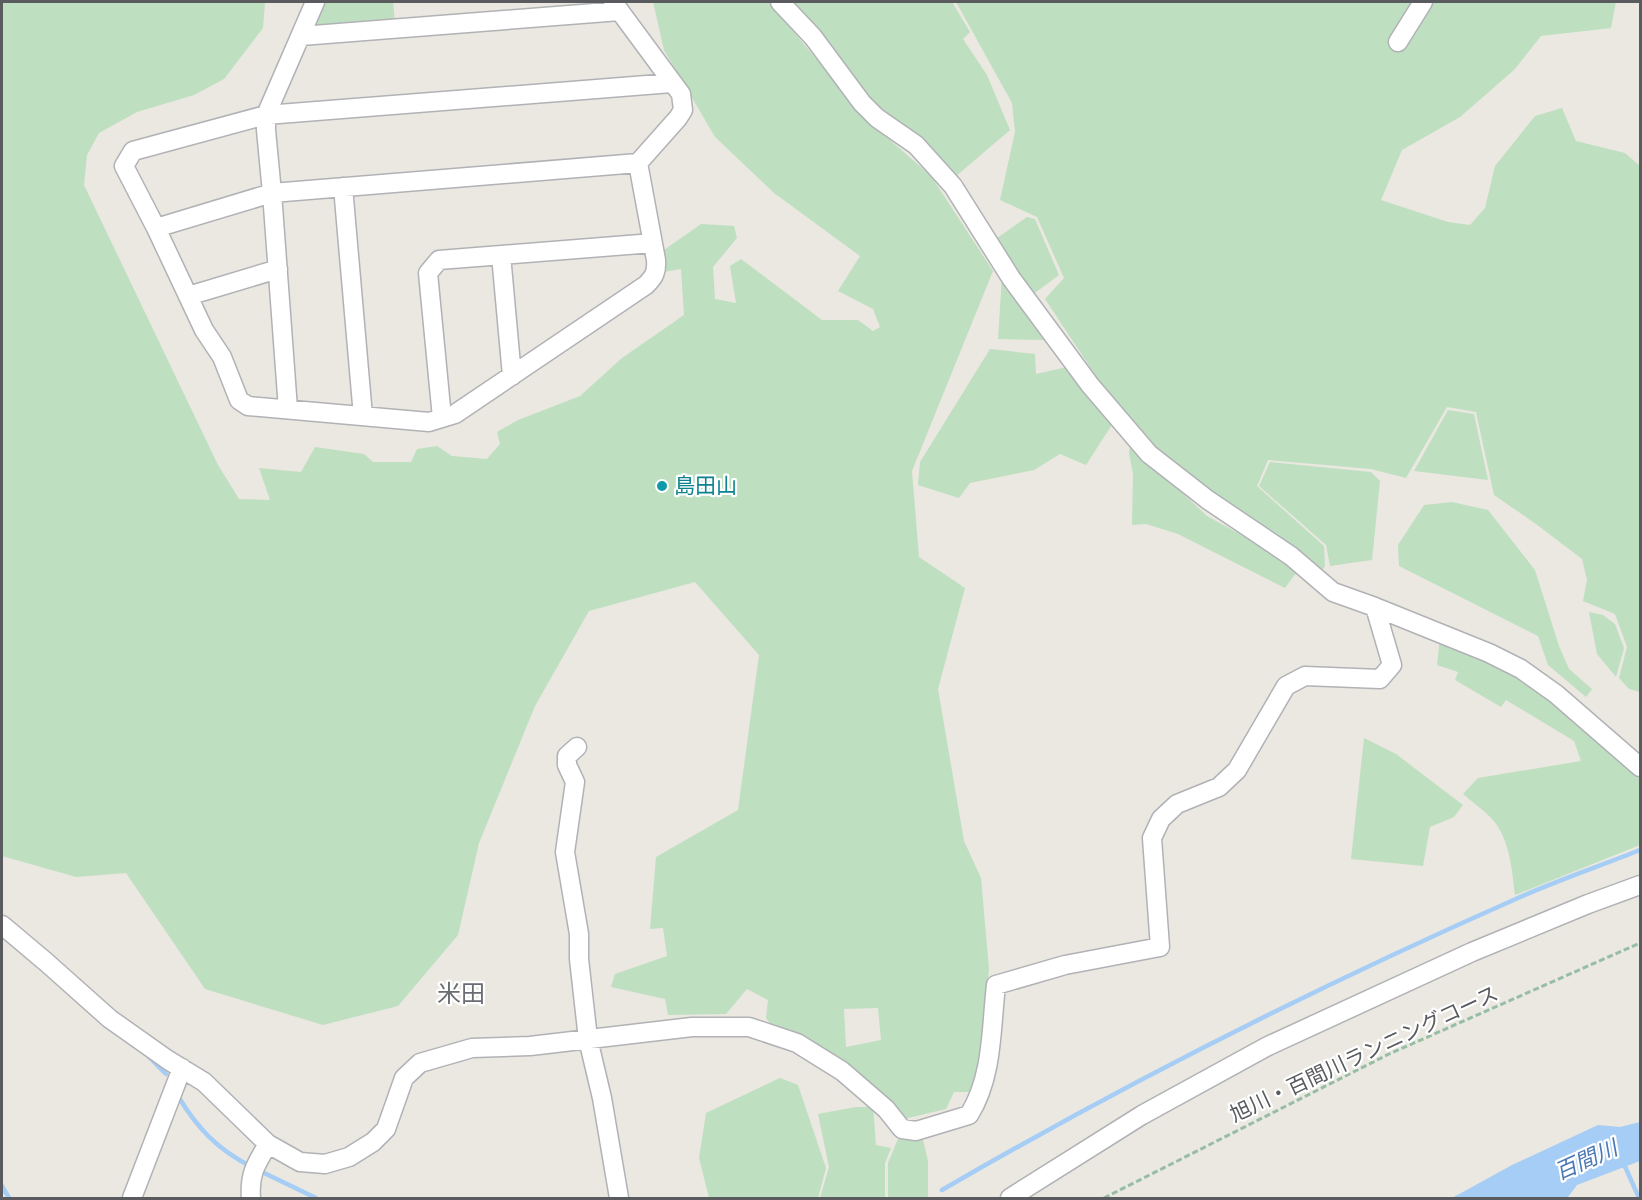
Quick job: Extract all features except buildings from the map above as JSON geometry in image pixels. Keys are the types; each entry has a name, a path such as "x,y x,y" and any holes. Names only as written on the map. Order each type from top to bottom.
{"street":[{"path":"288,409 266,115 315,2"},
{"path":"780,2 813,38 861,103 877,118 916,145 953,186 1011,278 1090,385 1149,454 1208,500 1291,556 1333,592 1489,653 1521,669 1556,694 1641,767"},
{"path":"1398,42 1423,2"},
{"path":"156,228 272,193 638,163 683,110 681,94 616,6 301,36"},
{"path":"638,163 657,268 653,278 646,285 455,414 429,422 248,406 239,400 222,357 204,330 124,166 133,151 266,115 672,82"},
{"path":"343,187 363,416"},
{"path":"442,418 428,273 439,260 653,243"},
{"path":"501,255 512,376"},
{"path":"188,296 278,269"},
{"path":"2,926 110,1019 204,1082 268,1144 300,1162 325,1164 350,1157 373,1142 386,1129 404,1078 420,1063 472,1048 530,1046 692,1027 749,1027 797,1043 842,1071 886,1109 902,1129 916,1131 969,1115 977,1101 985,1075 996,985 1065,964 1160,947 1152,838 1161,819 1177,804 1219,787 1237,770 1286,686 1305,676 1380,679 1392,665 1375,607"},
{"path":"577,747 567,756 567,765 575,782 565,852 579,934 579,959 588,1039 602,1098 619,1198"},
{"path":"1010,1198 1142,1115 1268,1046 1472,952 1588,904 1641,885"},
{"path":"132,1198 182,1068"},
{"path":"251,1198 250,1184 255,1168 268,1144"}],"path":[{"name":"旭川・百間川ランニングコース","path":"1104,1198 1389,1054 1641,943"}],"green space":[{"path":"2,2 265,2 263,28 224,79 194,95 137,112 99,133 87,155 84,185 218,465 239,499 270,500 259,468 301,472 315,447 364,454 373,462 411,462 417,449 437,446 452,456 487,459 500,444 497,432 518,420 580,396 622,358 684,315 681,269 663,272 664,250 701,224 734,226 737,238 713,267 715,299 736,303 730,266 741,259 822,320 858,320 873,331 880,327 873,309 838,291 860,256 774,193 715,137 664,50 653,2 769,2 865,118 931,176 993,271 912,471 919,557 965,588 938,689 964,841 981,878 989,969 981,1054 972,1092 954,1092 946,1109 904,1119 847,1062 772,1026 766,1018 768,1000 747,989 726,1014 668,1015 665,999 611,987 615,974 667,956 663,928 650,929 656,857 738,810 759,655 695,582 589,611 535,706 479,843 458,935 398,1006 323,1025 205,989 126,873 76,877 2,856","holes":["878,1008 881,1040 846,1047 844,1009"]},
{"path":"322,2 393,2 395,22 317,28 313,22"},
{"path":"789,2 952,2 970,32 963,39 987,75 1010,130 955,177 925,142 877,106"},
{"path":"956,2 1616,2 1611,28 1541,36 1514,70 1460,117 1402,150 1381,200 1448,222 1470,225 1485,208 1495,166 1535,116 1562,108 1576,141 1625,153 1640,166 1640,692 1629,689 1619,678 1627,647 1615,614 1583,601 1587,580 1582,559 1494,495 1476,412 1447,407 1406,478 1371,469 1268,460 1257,486 1324,546 1325,566 1318,575 1153,452 1098,379 1045,299 1064,278 1037,217 1000,200 1015,132 1012,103"},
{"path":"1027,217 1035,219 1059,275 1032,295 993,241"},
{"path":"1002,276 1048,338 1046,340 998,339"},
{"path":"990,349 1035,354 1036,374 1067,367 1113,423 1086,465 1060,454 1034,470 970,483 959,498 918,485 920,462"},
{"path":"1448,410 1474,414 1488,480 1414,471"},
{"path":"1130,444 1207,516 1263,547 1296,573 1285,588 1178,534 1146,524 1132,525 1133,473 1129,454"},
{"path":"1270,462 1371,472 1380,481 1372,560 1330,566 1326,545 1259,486"},
{"path":"1452,502 1488,510 1535,570 1559,646 1569,669 1592,689 1586,697 1548,665 1538,636 1399,566 1398,545 1424,505"},
{"path":"1589,612 1603,615 1615,624 1624,648 1616,677 1597,654"},
{"path":"1440,638 1482,657 1525,683 1584,728 1640,777 1640,845 1515,895 1509,855 1503,836 1492,819 1463,794 1478,778 1581,761 1574,741 1506,700 1501,707 1455,680 1458,672 1437,665"},
{"path":"1364,738 1396,754 1463,805 1454,817 1430,827 1423,866 1351,859"},
{"path":"780,1078 798,1085 826,1168 818,1198 709,1198 699,1158 706,1113"},
{"path":"856,1107 873,1107 876,1145 891,1148 885,1163 885,1198 820,1198 829,1167 818,1114"},
{"path":"922,1136 928,1161 928,1198 888,1198 888,1163 898,1139"}],"water":[{"name":"百間川","path":"1640,1122 1640,1161 1577,1185 1568,1197 1452,1198 1512,1165 1598,1125 1620,1127"}],"waterway":[{"path":"942,1190 1154,1073 1298,1000 1518,898 1640,850"},
{"path":"149,1057 166,1074"},
{"path":"178,1096 209,1137 252,1167"},
{"name":"百間川","path":"1623,1162 1639,1198"},
{"path":"260,1171 316,1198"},
{"path":"2,1186 9,1198"}],"place":[{"name":"島田山","path":"662,486"}],"district":[{"name":"米田","path":"461,994"}]}
